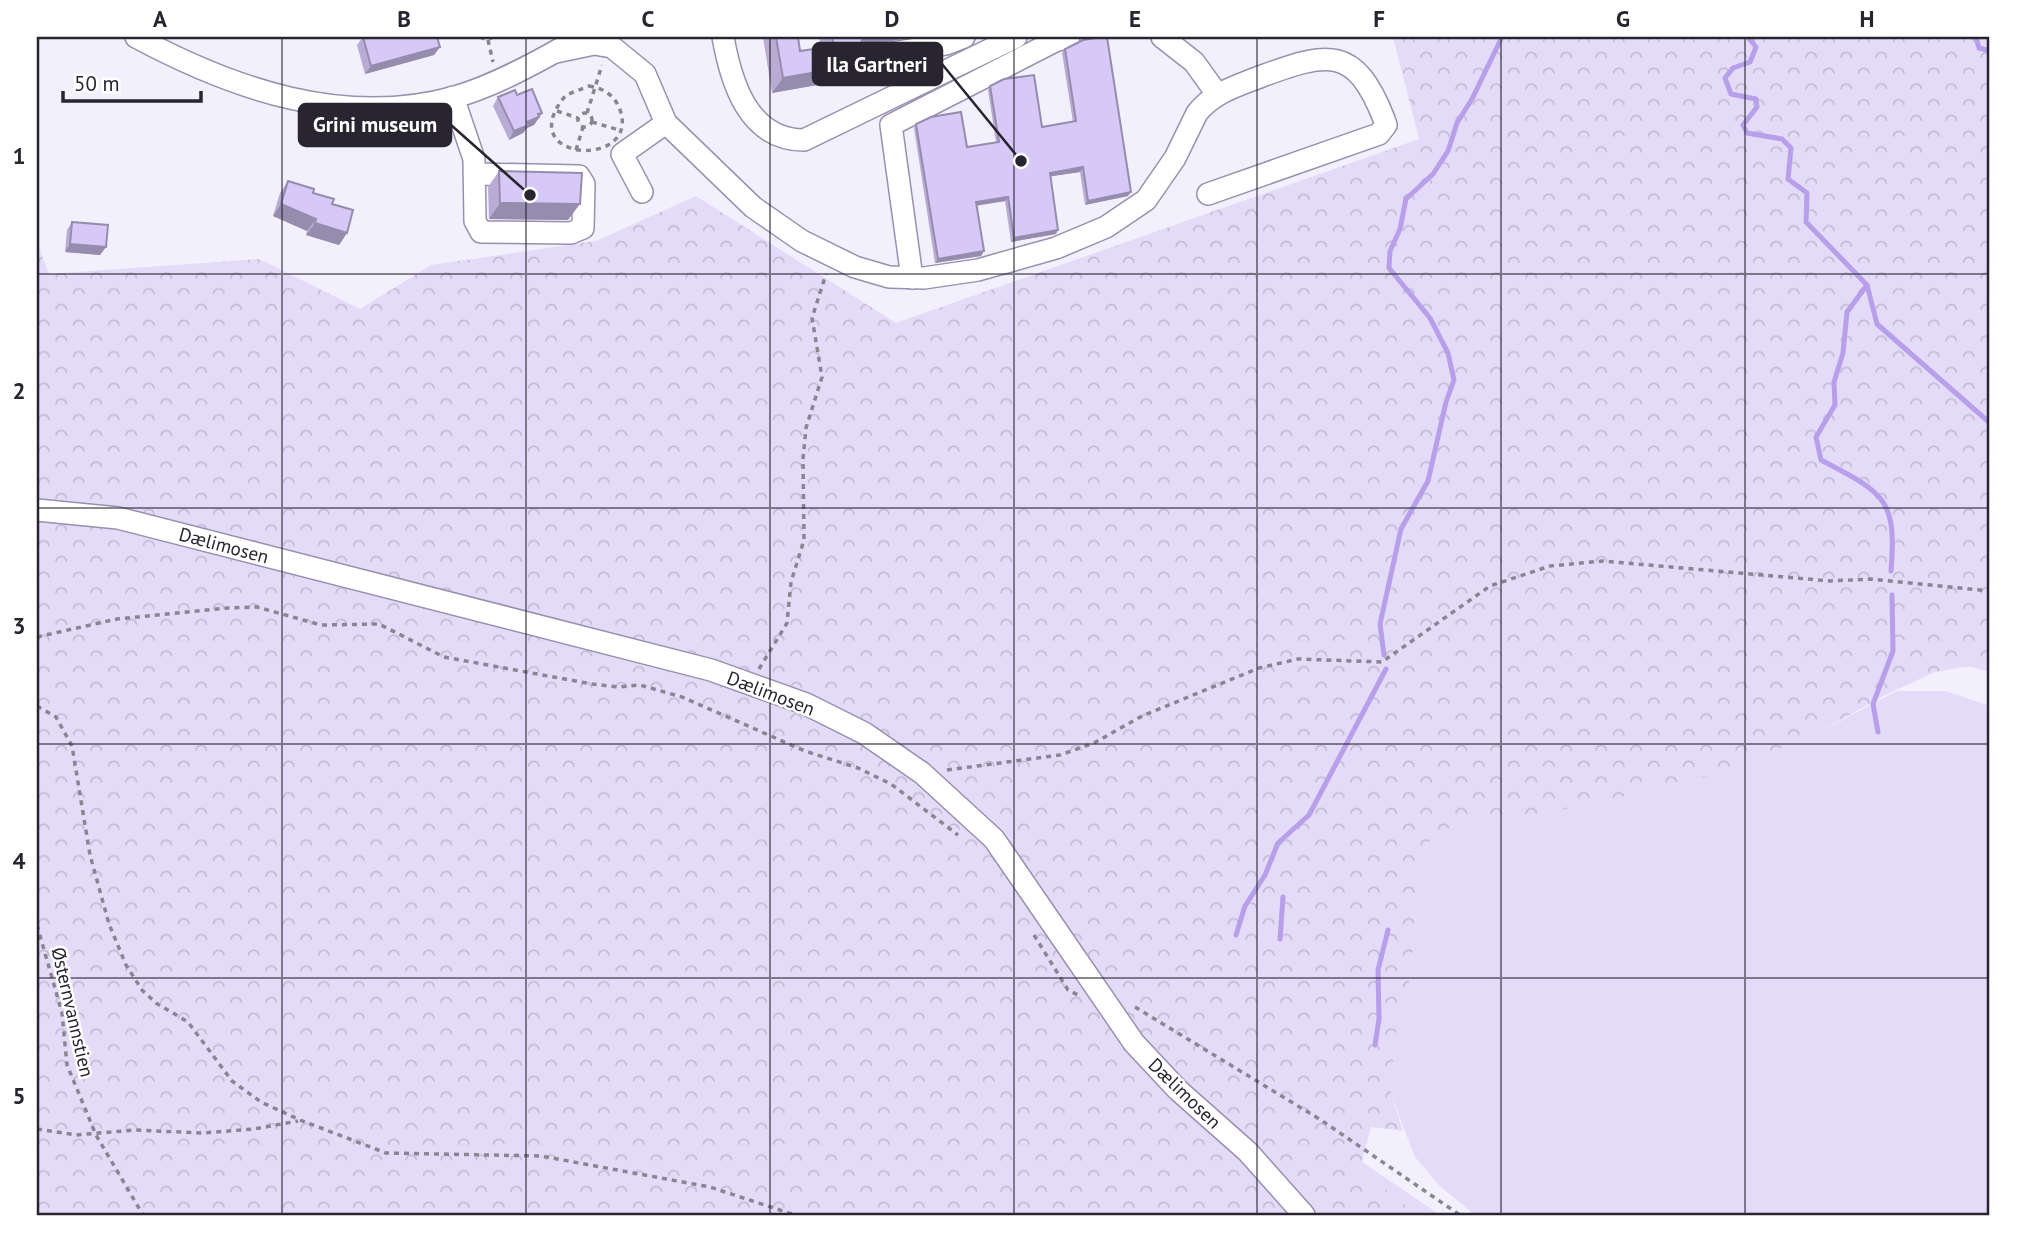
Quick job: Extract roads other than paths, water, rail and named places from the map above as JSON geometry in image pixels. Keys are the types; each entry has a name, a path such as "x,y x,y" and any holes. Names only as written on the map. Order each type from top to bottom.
{"street":[{"path":"136,37 248,86 310,104 393,107 453,97 550,44 583,37"},
{"path":"723,37 728,69 742,101 775,135 804,140 1016,37"},
{"path":"862,58 946,44 964,37"},
{"path":"912,278 891,125 1055,41 1069,37"},
{"path":"1162,37 1194,62 1217,94"},
{"path":"550,44 608,46 645,74 666,123 752,207 793,236 833,256 889,277 912,278 978,270 1016,261 1106,227 1135,210 1158,185 1197,113 1217,94 1305,60 1335,60 1360,74 1370,85 1385,125 1379,134 1208,194"},
{"path":"453,97 472,153 476,174 475,220 481,232 571,233 583,228 584,184 579,176 476,174"},
{"path":"642,192 622,155 666,123"},
{"name":"Dælimosen","path":"37,510 118,518 753,684 806,704 864,733 922,773 994,839 1134,1043 1178,1090 1248,1152 1304,1215"}],"waterway":[{"path":"1384,655 1380,624 1401,529 1428,481 1446,402 1454,380 1448,353 1430,318 1389,268 1390,251 1400,229 1406,199 1433,174 1448,151 1457,123 1472,99 1502,37"},
{"path":"1748,37 1756,47 1750,62 1733,68 1725,78 1731,94 1756,99 1757,107 1743,125 1747,133 1782,139 1791,148 1788,179 1807,193 1806,222 1867,285 1877,324 1990,423"},
{"path":"1976,37 1979,48 1990,51"},
{"path":"1867,285 1847,312 1843,353 1834,382 1835,405 1816,437 1821,460 1859,481 1882,500 1891,528 1891,571"},
{"path":"1878,732 1873,704 1893,651 1892,595"},
{"path":"1236,935 1245,906 1265,875 1278,843 1309,815 1386,669"},
{"path":"1280,939 1283,897"},
{"path":"1375,1045 1379,1019 1378,970 1388,930"}],"place":[{"name":"Ila Gartneri","path":"1021,161"},
{"name":"Grini museum","path":"530,195"}]}
